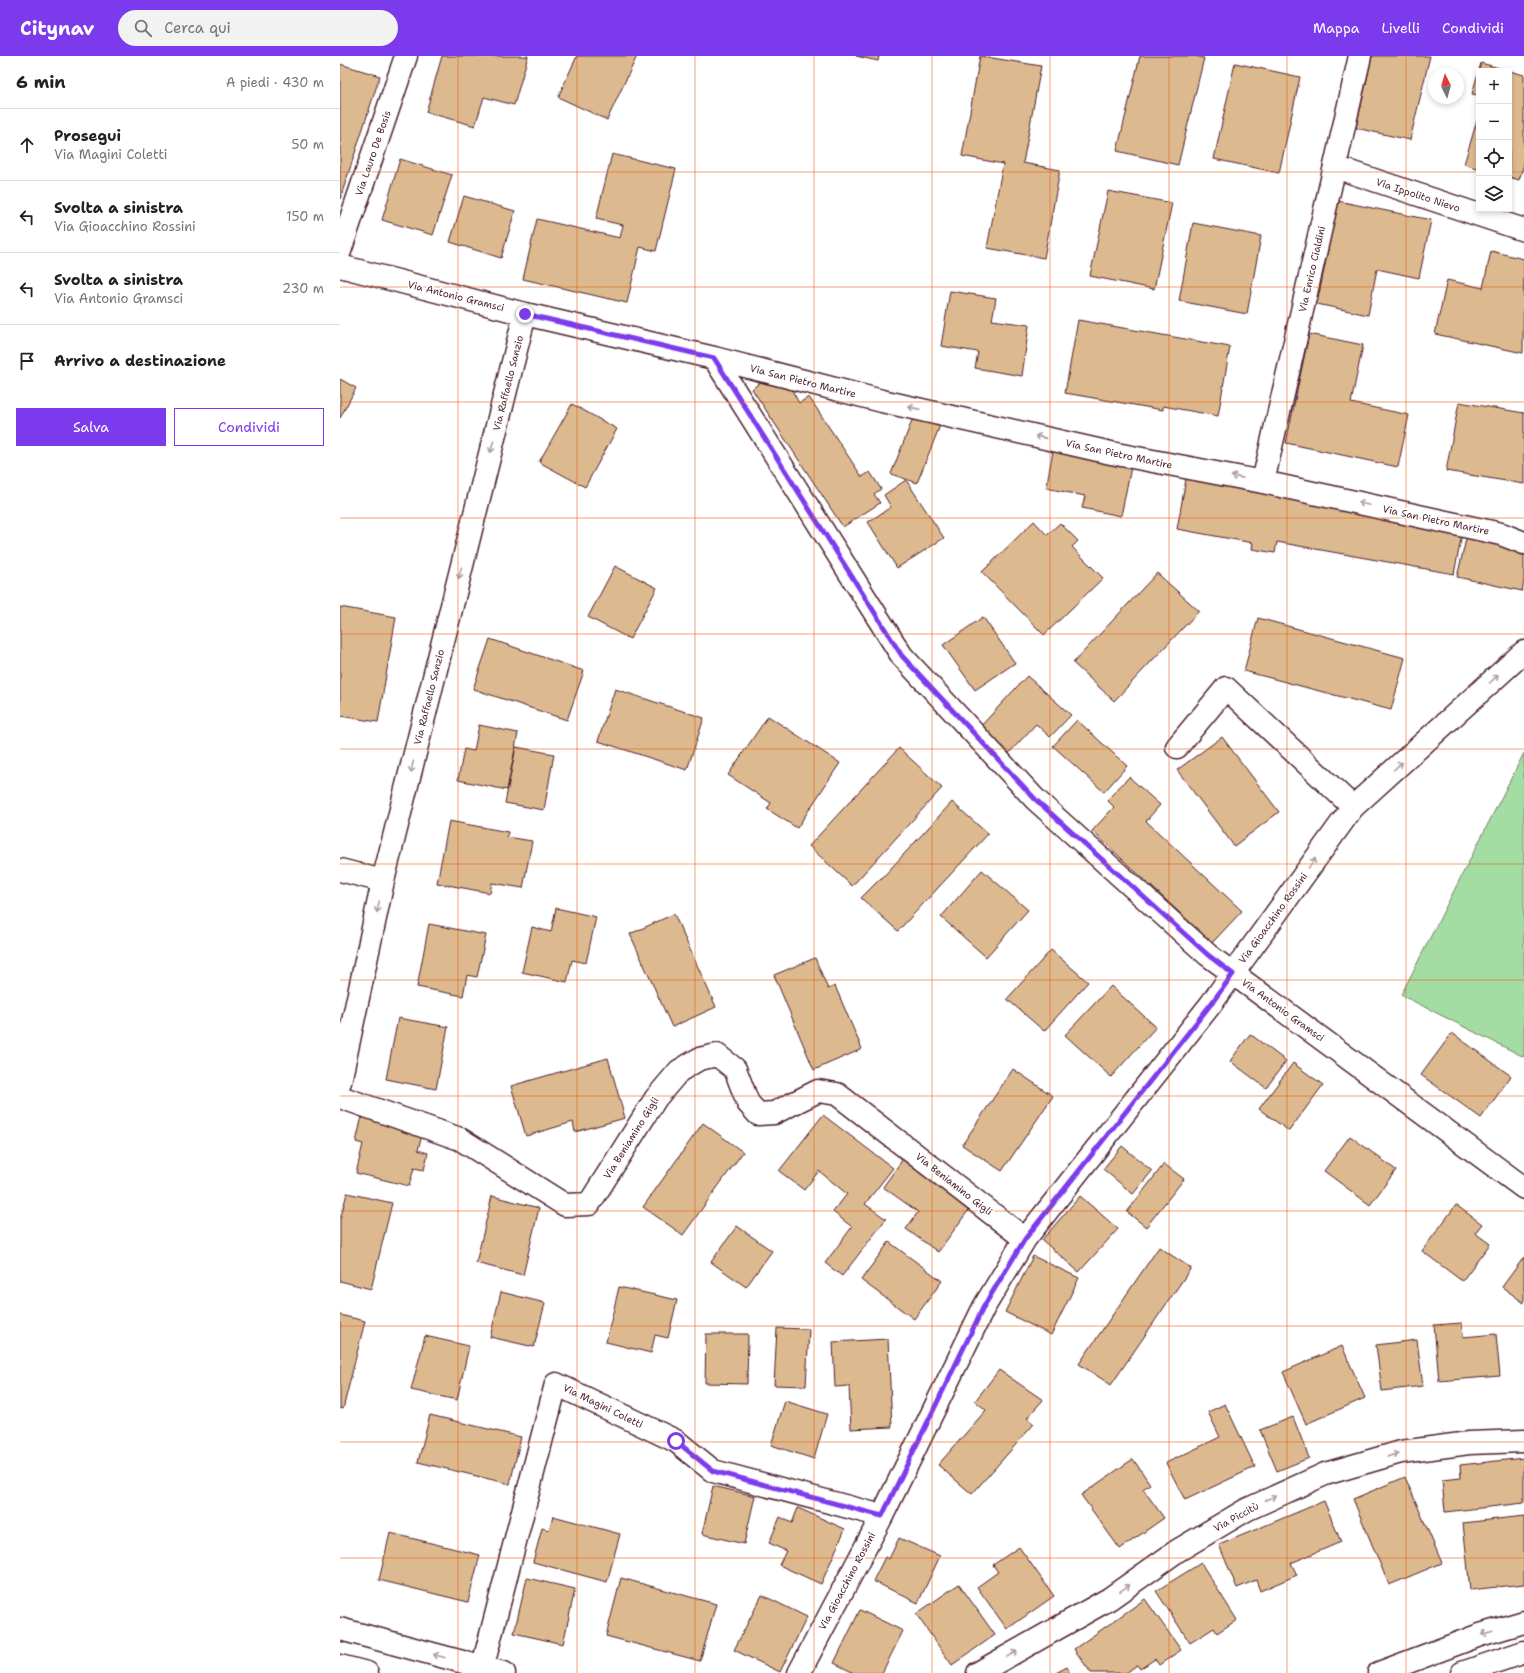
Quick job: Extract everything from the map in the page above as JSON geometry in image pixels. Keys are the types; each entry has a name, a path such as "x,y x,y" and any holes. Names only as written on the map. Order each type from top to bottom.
{"street":[{"name":"Via Lauro De Bosis","path":"340,251 406,56"},
{"name":"Via Enrico Cialdini","path":"1263,482 1360,56"},
{"name":"Via Ippolito Nievo","path":"1335,167 1524,230"},
{"name":"Via Antonio Gramsci","path":"340,266 525,314 714,358 902,656 1035,799 1208,955 1524,1188"},
{"name":"Via Raffaello Sanzio","path":"340,1082 384,881 525,314"},
{"name":"Via San Pietro Martire","path":"714,358 882,401 1104,452 1263,482 1501,534 1524,543"},
{"name":"Via Gioacchino Rossini","path":"799,1673 882,1516 984,1306 1025,1239 1211,1004 1353,806 1524,652"},
{"path":"1177,747 1226,688 1353,806"},
{"path":"340,870 384,881"},
{"name":"Via Beniamino Gigli","path":"340,1097 460,1139 565,1205 589,1204 656,1098 679,1071 699,1059 717,1055 735,1069 748,1103 758,1114 774,1113 818,1091 837,1094 1025,1239"},
{"name":"Via Magini Coletti","path":"482,1670 556,1384 676,1441 713,1471 882,1516"},
{"name":"Via Piccitù","path":"978,1673 1109,1600 1177,1551 1246,1510 1325,1474 1401,1452 1469,1442 1524,1441"},
{"path":"1379,1673 1480,1635 1524,1622"},
{"path":"340,1629 482,1670 504,1673"},
{"path":"1462,1673 1524,1652"},
{"path":"340,1666 366,1673"}],"green space":[{"path":"1524,753 1524,1057 1401,995"}],"building":[{"path":"442,56 528,56 514,105 484,97 475,126 426,112"},
{"path":"577,56 637,56 607,120 558,97"},
{"path":"856,56 879,56 878,61"},
{"path":"980,56 1041,66 1023,163 1060,170 1044,258 987,248 1003,164 962,156"},
{"path":"1140,56 1194,56 1204,58 1178,165 1117,151"},
{"path":"1372,56 1430,56 1410,140 1356,128"},
{"path":"1235,63 1300,77 1279,173 1214,159"},
{"path":"1481,63 1499,68 1480,68"},
{"path":"340,64 380,76 340,199"},
{"path":"1512,72 1524,75 1524,164 1519,180 1512,178"},
{"path":"1476,80 1476,95 1472,94"},
{"path":"1476,124 1476,168 1464,164"},
{"path":"612,154 676,169 656,251 640,247 627,303 523,279 537,219 620,238 623,225 596,219"},
{"path":"400,159 452,175 433,235 382,220"},
{"path":"1108,191 1172,203 1154,289 1090,276"},
{"path":"464,196 515,211 501,258 450,242"},
{"path":"1338,201 1431,220 1419,278 1377,269 1368,315 1317,304"},
{"path":"1193,223 1261,236 1247,314 1179,301"},
{"path":"1491,251 1524,259 1523,353 1435,334 1447,280 1483,288"},
{"path":"950,291 996,298 992,320 1029,325 1022,376 975,368 978,352 941,346"},
{"path":"1078,320 1230,347 1218,416 1163,406 1163,410 1065,393"},
{"path":"1309,334 1363,345 1351,403 1409,415 1398,467 1286,443"},
{"path":"340,379 356,388 340,418"},
{"path":"763,380 789,385 799,403 809,397 862,477 870,472 881,489 874,494 880,503 843,527 752,389"},
{"path":"1459,402 1524,413 1524,484 1446,471"},
{"path":"572,404 617,429 585,487 539,462"},
{"path":"915,413 941,423 917,483 891,474"},
{"path":"1054,446 1132,462 1121,516 1082,508 1085,496 1046,488"},
{"path":"1186,479 1463,529 1454,574 1277,542 1275,553 1252,549 1253,543 1177,529"},
{"path":"906,480 944,538 897,568 868,522 891,507 884,495"},
{"path":"1034,521 1047,535 1060,523 1078,541 1072,547 1103,578 1044,635 982,572"},
{"path":"1467,535 1524,548 1524,581 1522,591 1457,577"},
{"path":"615,566 657,588 630,639 588,617"},
{"path":"1157,573 1199,611 1114,701 1073,663"},
{"path":"340,607 396,617 378,722 340,716"},
{"path":"983,617 1015,663 975,690 943,645"},
{"path":"1258,618 1405,658 1391,710 1244,671"},
{"path":"490,639 584,671 567,720 473,689"},
{"path":"1027,676 1071,715 1050,737 1036,724 1009,753 980,727"},
{"path":"615,689 704,718 687,770 598,741"},
{"path":"768,716 840,763 797,828 767,809 771,803 728,775"},
{"path":"1077,720 1127,766 1104,792 1053,746"},
{"path":"479,725 518,733 507,790 458,780 464,749 474,751"},
{"path":"1222,737 1279,812 1234,846 1177,770"},
{"path":"516,747 554,754 544,810 505,803"},
{"path":"899,748 942,788 852,886 809,846"},
{"path":"1129,777 1160,805 1146,821 1242,911 1212,943 1092,831 1114,807 1107,800"},
{"path":"952,802 988,834 898,931 861,898 882,878"},
{"path":"449,821 508,832 507,837 532,841 523,888 492,883 490,893 437,883"},
{"path":"982,870 1028,910 986,957 941,917"},
{"path":"556,908 596,917 586,963 572,960 567,982 522,972 532,927 551,932"},
{"path":"674,914 716,1007 672,1027 630,934"},
{"path":"429,924 486,935 477,977 467,975 463,996 417,987"},
{"path":"1051,950 1088,982 1044,1031 1007,999"},
{"path":"815,958 828,989 835,986 862,1049 814,1070 774,975"},
{"path":"1111,986 1156,1027 1111,1077 1065,1035"},
{"path":"398,1018 448,1027 436,1089 386,1079"},
{"path":"1452,1033 1511,1076 1481,1118 1421,1075"},
{"path":"1250,1034 1286,1061 1266,1088 1230,1061"},
{"path":"608,1058 625,1118 575,1132 573,1122 526,1136 511,1086"},
{"path":"1293,1063 1323,1085 1289,1131 1259,1109"},
{"path":"1013,1069 1053,1096 1002,1171 962,1145"},
{"path":"823,1115 893,1168 865,1204 886,1219 842,1276 825,1263 852,1227 833,1212 847,1194 819,1171 804,1190 779,1171"},
{"path":"362,1116 423,1131 418,1150 428,1153 424,1170 414,1168 409,1186 356,1173 363,1144 356,1142"},
{"path":"703,1123 743,1152 683,1235 643,1207"},
{"path":"1350,1136 1396,1170 1370,1205 1324,1171"},
{"path":"1122,1146 1152,1171 1133,1194 1103,1169"},
{"path":"905,1156 973,1204 938,1252 906,1229 918,1212 883,1187"},
{"path":"1164,1164 1184,1179 1146,1227 1127,1212"},
{"path":"347,1193 392,1203 371,1289 340,1281 340,1220"},
{"path":"492,1196 539,1208 523,1275 476,1263"},
{"path":"1080,1196 1118,1229 1079,1272 1042,1240"},
{"path":"1456,1205 1482,1224 1475,1233 1490,1244 1462,1281 1422,1251"},
{"path":"737,1226 772,1251 746,1287 711,1262"},
{"path":"889,1242 942,1281 914,1319 861,1280"},
{"path":"1159,1247 1191,1268 1111,1385 1079,1364"},
{"path":"1033,1256 1079,1278 1051,1335 1005,1312"},
{"path":"1524,1257 1524,1303 1502,1287"},
{"path":"619,1287 677,1300 668,1338 655,1335 651,1353 606,1342"},
{"path":"501,1292 545,1303 534,1347 490,1337"},
{"path":"340,1315 365,1321 343,1409 340,1408"},
{"path":"1462,1323 1463,1337 1496,1334 1500,1376 1439,1381 1434,1325"},
{"path":"777,1328 809,1329 806,1386 774,1385"},
{"path":"706,1334 748,1334 747,1384 705,1383"},
{"path":"425,1336 469,1346 457,1400 411,1390"},
{"path":"888,1339 892,1427 851,1429 849,1386 835,1387 833,1342"},
{"path":"1417,1340 1423,1386 1382,1391 1376,1345"},
{"path":"1342,1346 1365,1398 1306,1424 1283,1372"},
{"path":"999,1370 1043,1400 1027,1418 1034,1424 972,1494 938,1465 986,1410 975,1401"},
{"path":"785,1401 827,1414 814,1459 771,1445"},
{"path":"1225,1404 1255,1467 1185,1500 1166,1463 1220,1437 1208,1412"},
{"path":"430,1415 521,1437 510,1484 418,1462"},
{"path":"1293,1417 1309,1458 1277,1471 1260,1430"},
{"path":"1524,1458 1524,1503 1445,1512 1442,1480 1461,1478 1460,1465"},
{"path":"1133,1459 1150,1484 1143,1489 1164,1518 1120,1549 1081,1495"},
{"path":"1405,1477 1442,1563 1389,1585 1353,1499"},
{"path":"713,1486 755,1496 744,1544 702,1534"},
{"path":"1324,1501 1341,1542 1291,1563 1297,1575 1260,1591 1256,1580 1237,1588 1219,1545"},
{"path":"798,1508 845,1529 821,1584 779,1565 786,1551 769,1543 780,1517 792,1523"},
{"path":"553,1516 620,1534 607,1582 533,1562 542,1528 549,1530"},
{"path":"1524,1516 1524,1584 1470,1590 1463,1523"},
{"path":"390,1533 480,1555 468,1602 379,1580"},
{"path":"899,1538 940,1556 918,1603 873,1581 885,1557 889,1559"},
{"path":"1019,1547 1054,1596 1007,1629 977,1587 998,1572 993,1565"},
{"path":"1201,1563 1237,1620 1217,1633 1214,1628 1190,1643 1156,1591"},
{"path":"527,1578 575,1589 563,1644 514,1633"},
{"path":"621,1578 716,1604 700,1661 606,1636"},
{"path":"959,1584 995,1635 952,1665 916,1614"},
{"path":"762,1595 807,1617 780,1672 734,1650"},
{"path":"1145,1599 1181,1650 1159,1665 1155,1659 1140,1669 1137,1665 1126,1673 1091,1673 1074,1649"},
{"path":"860,1610 903,1631 882,1673 854,1673 834,1663"},
{"path":"1067,1667 1070,1673 1056,1673"}],"route":[{"path":"525,314 714,358 902,656 1035,799 1208,955 1233,974 1211,1004 1025,1239 984,1306 882,1516 713,1471 676,1441"}]}
